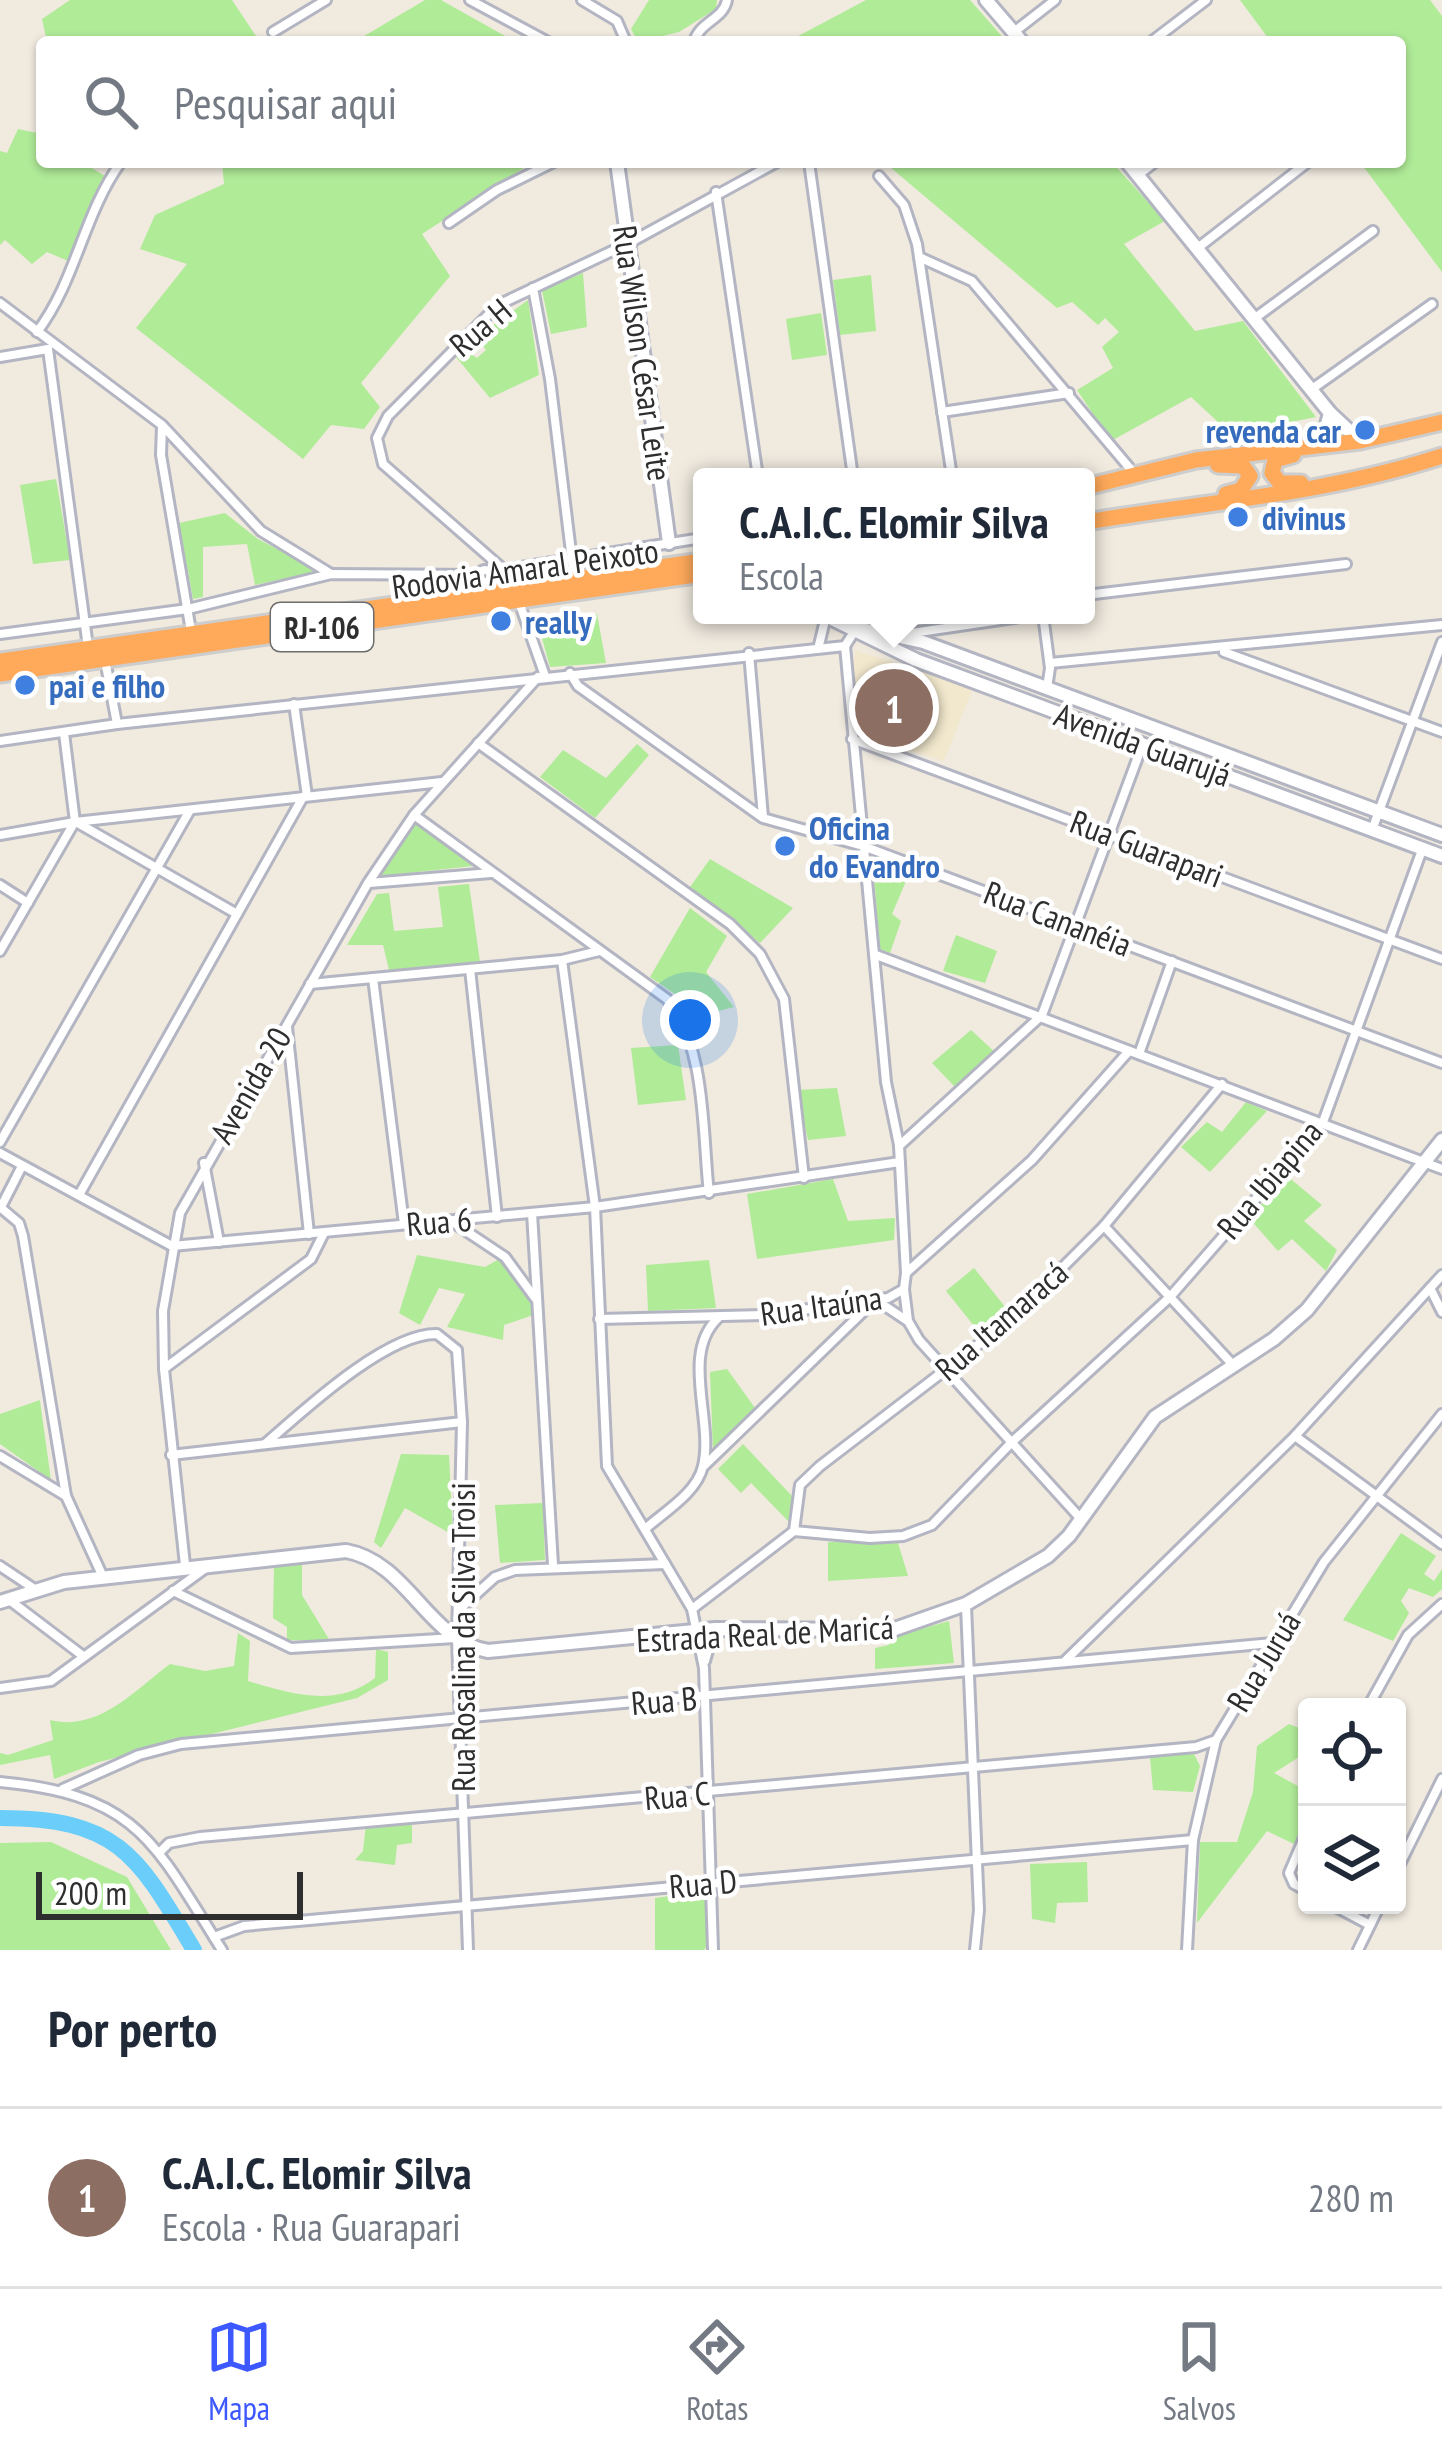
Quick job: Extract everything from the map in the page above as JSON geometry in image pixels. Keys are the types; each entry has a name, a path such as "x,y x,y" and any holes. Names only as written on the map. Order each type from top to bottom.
{"highway":[{"path":"1095,488 1134,473 1360,441 1442,422"},
{"path":"1424,427 1372,445 1282,458 1273,464 1272,473 1280,483 1327,480 1442,453"},
{"path":"1095,520 1317,488 1442,453"},
{"path":"1095,490 1225,464 1244,466 1250,476 1241,490 1095,519"},
{"name":"Rodovia Amaral Peixoto","path":"0,661 470,593 512,594 574,579 693,562"},
{"path":"470,593 488,573 512,594"},
{"name":"Rodovia Amaral Peixoto","path":"0,674 512,594 693,575"}],"street":[{"path":"273,32 326,0"},
{"path":"470,0 537,36"},
{"path":"582,0 622,27 624,36"},
{"path":"696,36 723,12 727,0"},
{"path":"986,0 1017,36"},
{"path":"1019,36 1055,0"},
{"path":"1159,36 1206,0"},
{"path":"37,332 66,291 92,211 117,168"},
{"path":"449,223 496,190 542,168"},
{"name":"Rua Wilson César Leite","path":"618,168 669,543"},
{"name":"Rua H","path":"488,573 382,464 377,438 388,416 479,321 533,287 629,243 765,168"},
{"path":"810,168 852,468"},
{"path":"1132,168 1330,413 1360,441"},
{"path":"1138,175 1147,168"},
{"path":"1199,247 1300,168"},
{"path":"879,176 904,205 919,256 951,468"},
{"path":"716,192 757,468"},
{"path":"1255,318 1373,231"},
{"path":"919,256 971,281 1134,473"},
{"path":"533,287 550,379 574,579"},
{"path":"0,303 61,344 162,425 250,522 331,574"},
{"path":"1311,389 1432,304"},
{"path":"0,357 61,344"},
{"path":"48,349 88,649"},
{"path":"942,412 1069,393"},
{"path":"1322,444 1330,413"},
{"path":"162,425 161,455 191,634"},
{"path":"0,634 188,609 331,574 488,573 693,539"},
{"path":"1095,594 1346,564"},
{"path":"667,578 693,582"},
{"path":"512,594 541,676"},
{"path":"818,645 823,624"},
{"name":"Avenida Guarujá","path":"841,624 931,665 1442,856"},
{"path":"899,635 979,624"},
{"path":"1040,624 1049,663 1047,688"},
{"path":"1049,663 1442,625"},
{"path":"850,629 844,646 852,739 886,1082 899,1146 906,1274"},
{"name":"Avenida Guarujá","path":"850,629 899,635 937,647 1442,836"},
{"path":"931,665 946,629"},
{"path":"1372,830 1442,643"},
{"path":"1266,667 1268,645"},
{"path":"0,741 541,676 844,646"},
{"path":"1217,650 1442,732"},
{"path":"749,653 763,818"},
{"path":"105,658 117,724"},
{"name":"Rua Cananéia","path":"570,673 578,686 763,818 863,846 1078,923 1442,1063"},
{"name":"Avenida 20","path":"185,1565 171,1455 163,1311 180,1213 204,1163 368,883 414,815 541,676"},
{"path":"1061,714 1068,696"},
{"path":"79,1196 305,796 294,704"},
{"path":"0,951 75,822 64,733"},
{"name":"Rua Guarapari","path":"852,739 1442,958"},
{"path":"478,743 730,924 760,954 784,999 804,1178"},
{"path":"899,1146 1042,1015 1143,744"},
{"path":"0,835 191,808 442,782"},
{"path":"0,1142 191,808"},
{"path":"414,815 668,999 687,1028 709,1193"},
{"path":"75,822 237,914"},
{"name":"Rua Ibiapina","path":"794,1531 870,1538 903,1535 932,1525 1012,1442 1170,1297 1323,1122 1423,849"},
{"path":"368,883 491,872"},
{"path":"0,885 28,903"},
{"path":"308,984 562,960 600,951"},
{"path":"876,955 1442,1168"},
{"path":"562,960 595,1207 607,1466 692,1610 704,1668 717,1949"},
{"path":"1134,1053 1172,962"},
{"path":"470,969 496,1216"},
{"path":"373,978 404,1224"},
{"path":"286,1024 309,1234"},
{"name":"Rua Itaúna","path":"704,1467 701,1351 708,1328 719,1317 875,1302 904,1289 906,1274 1033,1160 1134,1053"},
{"name":"Rua Itamaracá","path":"794,1531 800,1485 988,1338 1104,1226 1222,1084"},
{"name":"Estrada Real de Maricá","path":"457,1638 488,1651 715,1629 892,1630 966,1604 1048,1556 1082,1520 1146,1425 1235,1366 1307,1310 1442,1140"},
{"path":"0,1153 172,1246"},
{"name":"Rua 6","path":"172,1246 595,1207 900,1162"},
{"path":"204,1163 219,1242"},
{"path":"22,1166 1,1207 19,1223 22,1236 66,1496 103,1577"},
{"path":"532,1213 553,1565"},
{"path":"450,1220 505,1257 539,1305"},
{"path":"1104,1226 1235,1366"},
{"path":"164,1369 310,1259 324,1233"},
{"path":"1066,1660 1295,1436 1442,1275"},
{"path":"1430,1288 1442,1312"},
{"path":"904,1289 908,1321"},
{"path":"645,1529 875,1302 908,1321 945,1369 1082,1520"},
{"path":"599,1319 719,1317"},
{"name":"Rua Rosalina da Silva Troisi","path":"265,1444 386,1352 423,1334 437,1334 457,1350 462,1422 457,1638 468,1950"},
{"name":"Rua Juruá","path":"1187,1950 1193,1840 1216,1740 1273,1643 1374,1494 1442,1414"},
{"path":"171,1455 462,1422"},
{"path":"1295,1436 1442,1544"},
{"path":"0,1456 66,1496"},
{"path":"692,1610 794,1531"},
{"path":"3,1600 33,1588 185,1565 320,1551 365,1554 395,1574 457,1638"},
{"path":"0,1688 51,1682 213,1562"},
{"path":"461,1609 495,1577 553,1565 665,1564"},
{"path":"0,1566 33,1588"},
{"path":"173,1591 291,1648 457,1638"},
{"path":"3,1600 83,1657"},
{"path":"966,1604 977,1857 974,1950"},
{"path":"1373,1698 1408,1635 1442,1604"},
{"path":"704,1668 715,1629"},
{"name":"Rua B","path":"63,1789 139,1755 182,1744 1273,1643"},
{"name":"Rua C","path":"161,1851 183,1839 973,1763 1196,1747 1216,1740"},
{"path":"1196,1747 1209,1762"},
{"path":"1406,1852 1442,1779"},
{"path":"0,1783 63,1789 120,1815 161,1851 222,1950"},
{"name":"Rua D","path":"214,1937 244,1926 1193,1840"},
{"path":"1298,1851 1288,1873 1298,1886"},
{"path":"1350,1914 1370,1924"},
{"path":"1358,1950 1375,1914"}],"shaded area":[{"path":"855,650 973,688 944,761 864,735 852,678"}],"green space":[{"path":"70,0 232,0 256,36 46,36 42,19"},
{"path":"425,0 441,0 505,36 364,36"},
{"path":"649,0 717,0 716,9 679,32 635,36 631,29"},
{"path":"866,0 970,0 1002,36 798,36"},
{"path":"1240,0 1430,0 1442,16 1442,272 1364,168 1406,168 1406,36 1267,36"},
{"path":"18,129 36,133 36,168 92,168 105,176 68,261 47,252 32,264 5,240 0,245 0,151 7,153"},
{"path":"223,168 524,168 422,234 450,276 361,383 380,407 364,429 331,425 303,459 136,328 187,264 140,249 155,215 224,184"},
{"path":"891,168 1117,168 1165,221 1124,244 1195,331 1243,321 1316,417 1231,434 1191,397 1111,441 1077,390 1113,368 1102,347 1119,332 1105,318 1098,325 1072,302 1057,308"},
{"path":"583,273 587,327 551,334 542,290"},
{"path":"871,275 876,331 840,335 833,280"},
{"path":"528,300 539,375 490,398 456,357 462,348 477,358 486,350 477,337"},
{"path":"821,313 827,355 792,360 786,319"},
{"path":"56,479 70,560 33,564 20,485"},
{"path":"225,513 258,539 319,571 255,585 247,544 203,547 203,597 193,599 179,523"},
{"path":"597,614 606,663 550,667 538,624"},
{"path":"637,744 649,755 595,818 540,777 563,750 606,778"},
{"path":"416,823 473,862 473,866 381,876"},
{"path":"710,859 793,908 760,943 690,887"},
{"path":"873,863 909,874 892,914 901,921 890,953 880,949"},
{"path":"469,884 480,962 389,970 383,945 347,945 377,894 389,893 394,931 443,927 438,887"},
{"path":"690,908 727,936 706,972 734,1007 692,1018 682,999 650,977"},
{"path":"956,935 997,951 985,983 943,971"},
{"path":"971,1030 997,1054 957,1089 932,1063"},
{"path":"678,1045 686,1100 638,1105 631,1048"},
{"path":"837,1088 846,1136 808,1140 797,1090"},
{"path":"1246,1102 1267,1111 1210,1172 1181,1147 1207,1122 1222,1132"},
{"path":"1287,1176 1322,1205 1304,1221 1337,1250 1326,1271 1292,1239 1278,1251 1249,1218"},
{"path":"833,1179 848,1221 895,1218 894,1240 757,1259 747,1194"},
{"path":"417,1255 485,1267 499,1259 539,1313 504,1325 503,1340 447,1327 465,1294 439,1288 420,1325 399,1313"},
{"path":"709,1260 716,1308 648,1311 646,1265"},
{"path":"974,1268 1006,1308 979,1332 946,1291"},
{"path":"727,1369 755,1408 713,1451 710,1372"},
{"path":"40,1400 51,1480 0,1444 0,1414"},
{"path":"743,1444 792,1496 790,1523 751,1483 741,1493 718,1469"},
{"path":"401,1454 449,1455 453,1535 405,1508 381,1548 374,1542"},
{"path":"543,1503 545,1560 500,1563 495,1505"},
{"path":"1401,1533 1436,1556 1424,1574 1434,1581 1442,1569 1442,1589 1433,1597 1409,1588 1401,1601 1409,1613 1393,1641 1343,1620"},
{"path":"828,1542 898,1543 908,1576 828,1581"},
{"path":"302,1564 302,1595 330,1641 287,1640 287,1627 273,1618 274,1567"},
{"path":"949,1621 954,1663 875,1669 875,1648 889,1645 889,1638"},
{"path":"238,1633 250,1641 248,1681 313,1696 345,1693 375,1678 376,1649 388,1652 388,1680 357,1698 99,1762 54,1779 50,1755 0,1765 0,1753 8,1755 53,1740 50,1720 67,1722 100,1715 170,1664 205,1671 234,1666"},
{"path":"1289,1724 1298,1728 1298,1758 1274,1773 1298,1786 1298,1835 1294,1844 1267,1831 1197,1923 1200,1842 1237,1842 1253,1792 1257,1746"},
{"path":"1194,1754 1200,1766 1193,1792 1153,1790 1150,1757"},
{"path":"412,1821 412,1843 397,1845 395,1865 355,1860 363,1851 366,1824"},
{"path":"51,1842 127,1877 171,1950 0,1950 0,1843"},
{"path":"1087,1862 1088,1902 1057,1903 1055,1923 1032,1919 1030,1864"},
{"path":"707,1891 709,1943 704,1950 655,1950 655,1898"}],"waterway":[{"path":"0,1818 73,1825 121,1849 157,1890 194,1950"}],"place":[{"name":"revenda car","path":"1365,430"},
{"name":"divinus","path":"1238,517"},
{"name":"really","path":"501,621"},
{"name":"pai e filho","path":"25,685"},
{"name":"C.A.I.C. Elomir Silva","path":"894,708"},
{"name":"Oficina do Evandro","path":"785,846"}]}
